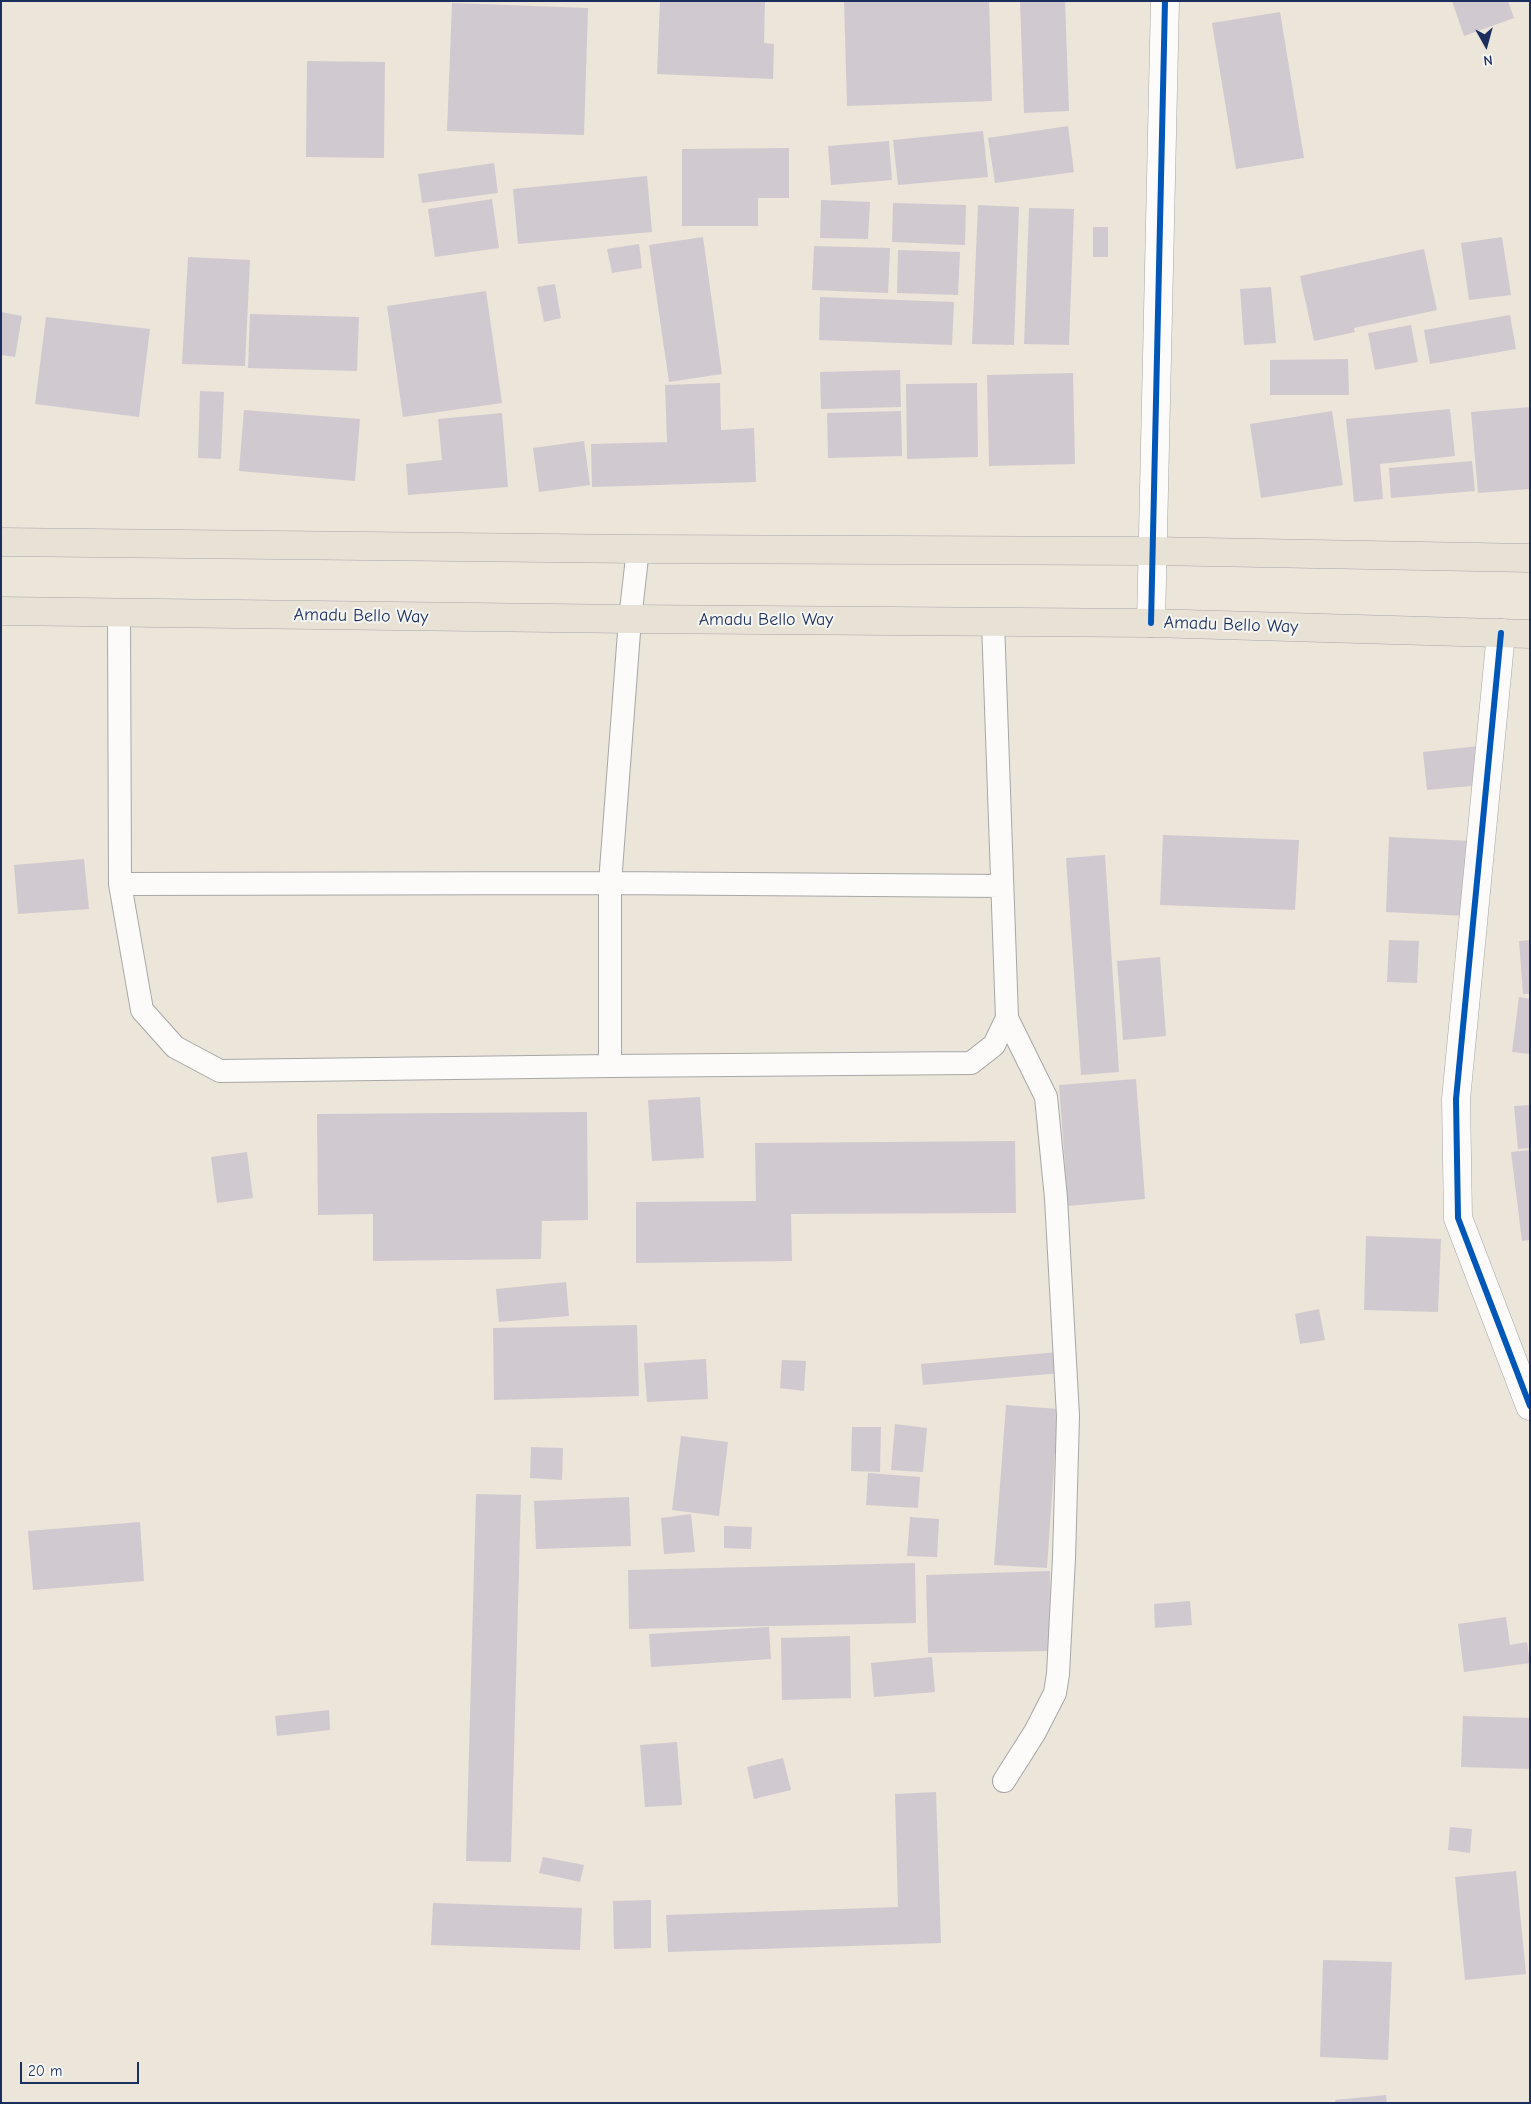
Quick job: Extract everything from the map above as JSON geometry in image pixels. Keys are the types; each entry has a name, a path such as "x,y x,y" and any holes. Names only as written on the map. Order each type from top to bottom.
{"main road":[{"path":"1,542 638,549 1152,551 1530,558"},
{"name":"Amadu Bello Way","path":"1,611 630,619 1151,622 1530,634"}],"street":[{"path":"1151,622 1165,1"},
{"path":"1501,633 1456,1099 1458,1218 1530,1406"}],"lane":[{"path":"610,1066 610,883 630,619 638,549"},
{"path":"119,613 120,884 142,1010 175,1047 220,1071 971,1063 994,1046 1007,1018"},
{"path":"993,622 1007,1018 1046,1097 1056,1198 1068,1416 1064,1558 1058,1674 1055,1693 1035,1732 1004,1781"},
{"path":"120,884 610,883 1002,886"}],"building":[{"path":"660,1 765,1 764,43 774,44 773,79 657,74"},
{"path":"844,1 989,1 992,101 847,106"},
{"path":"1020,1 1065,1 1069,111 1024,113"},
{"path":"1452,1 1508,1 1514,18 1464,36"},
{"path":"452,3 588,8 584,135 447,131"},
{"path":"1280,12 1304,158 1236,169 1212,23"},
{"path":"307,61 385,62 384,158 306,157"},
{"path":"1068,126 1074,172 995,183 988,138"},
{"path":"983,131 988,177 898,185 893,140"},
{"path":"889,141 892,180 831,185 828,146"},
{"path":"789,148 789,198 758,198 758,226 682,226 682,149"},
{"path":"494,163 498,193 422,203 418,174"},
{"path":"647,176 652,232 518,244 513,189"},
{"path":"492,199 499,248 435,257 428,209"},
{"path":"821,200 870,202 868,239 820,238"},
{"path":"893,203 966,205 965,245 892,242"},
{"path":"978,205 1019,207 1014,345 972,344"},
{"path":"1029,208 1074,209 1069,345 1024,344"},
{"path":"1093,227 1108,227 1108,257 1093,257"},
{"path":"703,237 722,374 669,382 649,245"},
{"path":"1502,237 1511,295 1469,300 1461,243"},
{"path":"639,244 642,268 612,273 607,249"},
{"path":"814,246 890,248 888,293 812,290"},
{"path":"1424,249 1437,310 1354,328 1355,332 1314,341 1300,276"},
{"path":"898,250 960,252 958,295 897,293"},
{"path":"188,257 250,260 245,366 182,364"},
{"path":"555,284 561,318 544,322 537,287"},
{"path":"1271,287 1276,343 1244,345 1240,289"},
{"path":"486,291 502,403 403,417 387,306"},
{"path":"820,297 954,302 952,345 819,340"},
{"path":"1,312 22,316 15,357 1,355"},
{"path":"250,314 359,317 357,371 248,368"},
{"path":"1510,315 1516,349 1430,364 1424,330"},
{"path":"46,317 150,329 139,417 35,404"},
{"path":"1411,325 1418,362 1375,370 1368,333"},
{"path":"1348,359 1349,395 1270,395 1270,360"},
{"path":"900,370 901,407 821,409 820,372"},
{"path":"1073,373 1075,464 989,466 987,375"},
{"path":"720,383 721,430 754,428 756,482 592,487 591,444 667,442 665,385"},
{"path":"977,383 978,457 907,459 906,384"},
{"path":"200,391 224,392 221,459 198,458"},
{"path":"1530,407 1530,489 1478,493 1471,412"},
{"path":"1450,409 1455,456 1380,464 1383,499 1354,502 1346,419"},
{"path":"244,410 360,419 355,481 239,471"},
{"path":"901,411 902,456 828,458 827,413"},
{"path":"1332,411 1343,485 1261,498 1250,424"},
{"path":"502,413 508,487 408,495 406,464 442,460 438,419"},
{"path":"584,441 590,485 539,492 533,448"},
{"path":"1472,461 1475,491 1391,498 1389,468"},
{"path":"1479,746 1483,785 1427,790 1423,752"},
{"path":"1163,835 1299,840 1295,910 1160,905"},
{"path":"1389,837 1471,841 1467,916 1386,912"},
{"path":"1105,855 1119,1072 1081,1075 1066,858"},
{"path":"84,859 89,909 18,914 14,865"},
{"path":"1389,940 1419,941 1417,983 1387,982"},
{"path":"1530,940 1530,994 1523,994 1519,941"},
{"path":"1160,957 1166,1036 1123,1040 1117,961"},
{"path":"1519,997 1530,999 1530,1054 1512,1052"},
{"path":"1136,1079 1145,1199 1068,1206 1059,1085"},
{"path":"700,1097 704,1158 652,1161 648,1100"},
{"path":"1530,1105 1530,1148 1518,1149 1514,1106"},
{"path":"587,1112 588,1220 542,1221 541,1259 373,1261 373,1214 318,1215 317,1114"},
{"path":"1015,1141 1016,1213 791,1214 792,1261 636,1263 636,1202 756,1201 755,1143"},
{"path":"1530,1150 1530,1240 1522,1241 1511,1152"},
{"path":"247,1152 253,1198 217,1203 211,1157"},
{"path":"1366,1236 1441,1239 1438,1312 1364,1310"},
{"path":"566,1282 569,1316 499,1322 496,1289"},
{"path":"1319,1309 1325,1340 1300,1344 1295,1314"},
{"path":"637,1325 639,1396 494,1400 493,1328"},
{"path":"1059,1352 1061,1373 923,1385 921,1364"},
{"path":"706,1359 708,1399 647,1402 644,1363"},
{"path":"782,1360 806,1361 804,1391 780,1388"},
{"path":"1006,1405 1058,1409 1047,1568 994,1565"},
{"path":"895,1424 927,1428 923,1472 891,1470"},
{"path":"852,1427 881,1427 880,1472 851,1471"},
{"path":"681,1436 728,1442 719,1516 672,1510"},
{"path":"531,1447 563,1448 562,1480 530,1478"},
{"path":"868,1473 920,1477 918,1508 866,1505"},
{"path":"476,1494 521,1495 511,1862 466,1861"},
{"path":"629,1497 631,1546 536,1549 534,1501"},
{"path":"691,1514 695,1552 664,1554 661,1518"},
{"path":"910,1517 939,1519 937,1557 907,1556"},
{"path":"140,1522 144,1581 33,1590 28,1531"},
{"path":"724,1526 752,1527 751,1549 724,1548"},
{"path":"915,1563 916,1623 629,1629 628,1570"},
{"path":"1050,1571 1051,1651 928,1653 926,1575"},
{"path":"1190,1601 1192,1625 1155,1628 1154,1604"},
{"path":"1506,1617 1510,1645 1527,1642 1530,1663 1464,1672 1458,1624"},
{"path":"769,1627 771,1659 651,1667 649,1634"},
{"path":"850,1636 851,1698 782,1700 781,1638"},
{"path":"932,1657 935,1692 874,1697 871,1663"},
{"path":"329,1710 330,1730 277,1736 275,1716"},
{"path":"1463,1716 1530,1718 1530,1769 1461,1767"},
{"path":"677,1742 682,1805 645,1807 640,1745"},
{"path":"783,1758 791,1790 754,1799 747,1767"},
{"path":"936,1792 941,1943 668,1952 666,1915 898,1907 895,1794"},
{"path":"1450,1827 1472,1829 1470,1853 1448,1850"},
{"path":"543,1857 584,1865 580,1882 539,1873"},
{"path":"1516,1871 1526,1974 1465,1980 1455,1877"},
{"path":"651,1900 651,1948 614,1949 613,1901"},
{"path":"433,1903 582,1908 580,1950 431,1945"},
{"path":"1323,1960 1392,1962 1388,2060 1320,2057"},
{"path":"1386,2095 1387,2103 1336,2103 1335,2100"}],"cycle path":[{"path":"1151,623 1165,1"},
{"path":"1501,633 1456,1099 1458,1218 1530,1406"}]}
